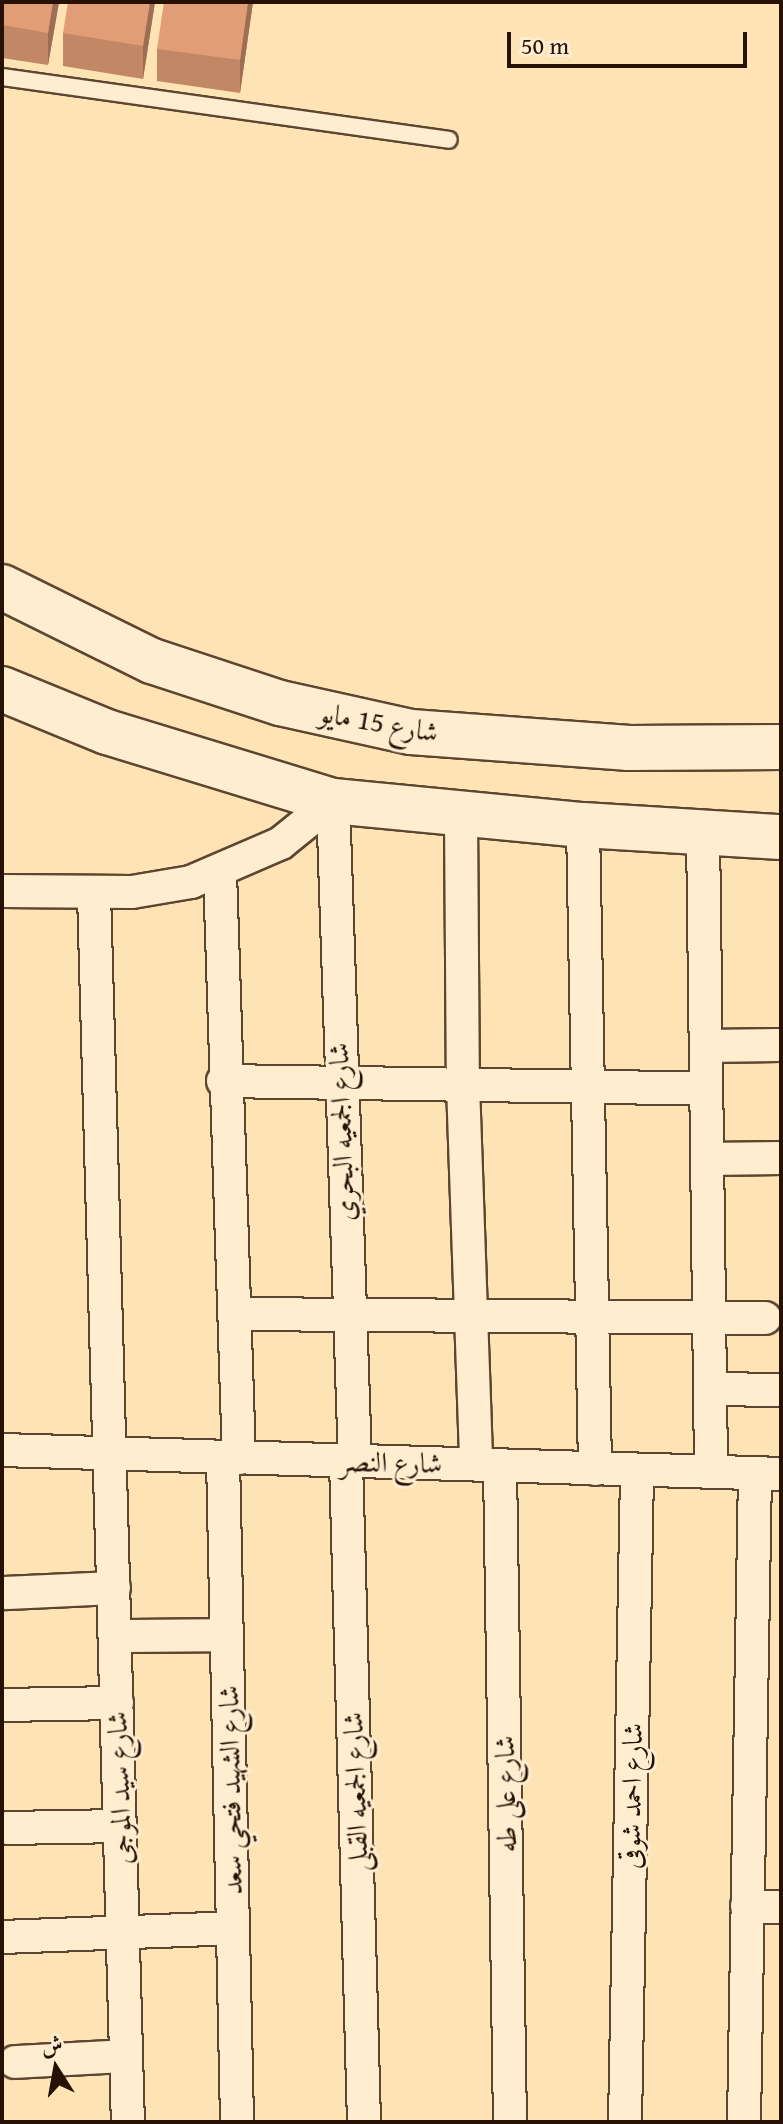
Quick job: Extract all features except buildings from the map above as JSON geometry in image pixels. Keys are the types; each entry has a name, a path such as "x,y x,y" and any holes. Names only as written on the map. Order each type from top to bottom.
{"main road":[{"name":"شارع 15 مايو","path":"2,587 152,661 280,703 411,732 629,748 781,747"},
{"path":"2,689 107,732 333,801 583,825 781,837"}],"street":[{"path":"2,891 94,893 162,889 220,873 281,843 333,801"},
{"name":"شارع الجمعيه البحري","path":"333,801 350,1462"},
{"name":"شارع على طه","path":"461,815 463,1085 471,1318 488,1465 510,2122"},
{"path":"583,825 585,1087 595,1469"},
{"path":"703,831 711,1472"},
{"name":"شارع الشهيد فتحي سعد","path":"220,873 223,1081 234,1314 226,1635 237,2122"},
{"name":"شارع سيد الموجى","path":"94,893 128,2122"},
{"path":"706,1046 779,1045"},
{"path":"223,1081 706,1089"},
{"path":"707,1159 781,1158"},
{"path":"234,1314 765,1318"},
{"path":"710,1389 781,1390"},
{"name":"شارع النصر","path":"2,1450 768,1474"},
{"name":"شارع الجمعيه القبلى","path":"350,1462 364,2122"},
{"name":"شارع احمد شوقى","path":"625,2122 637,1471"},
{"path":"744,2122 747,1906 768,1474"},
{"path":"6,1593 114,1588"},
{"path":"115,1636 226,1635"},
{"path":"2,1705 117,1703"},
{"path":"7,1828 120,1826"},
{"path":"747,1906 781,1907"},
{"path":"2,1937 233,1928"},
{"path":"15,2062 126,2056"}],"lane":[{"path":"2,77 449,140"}]}
